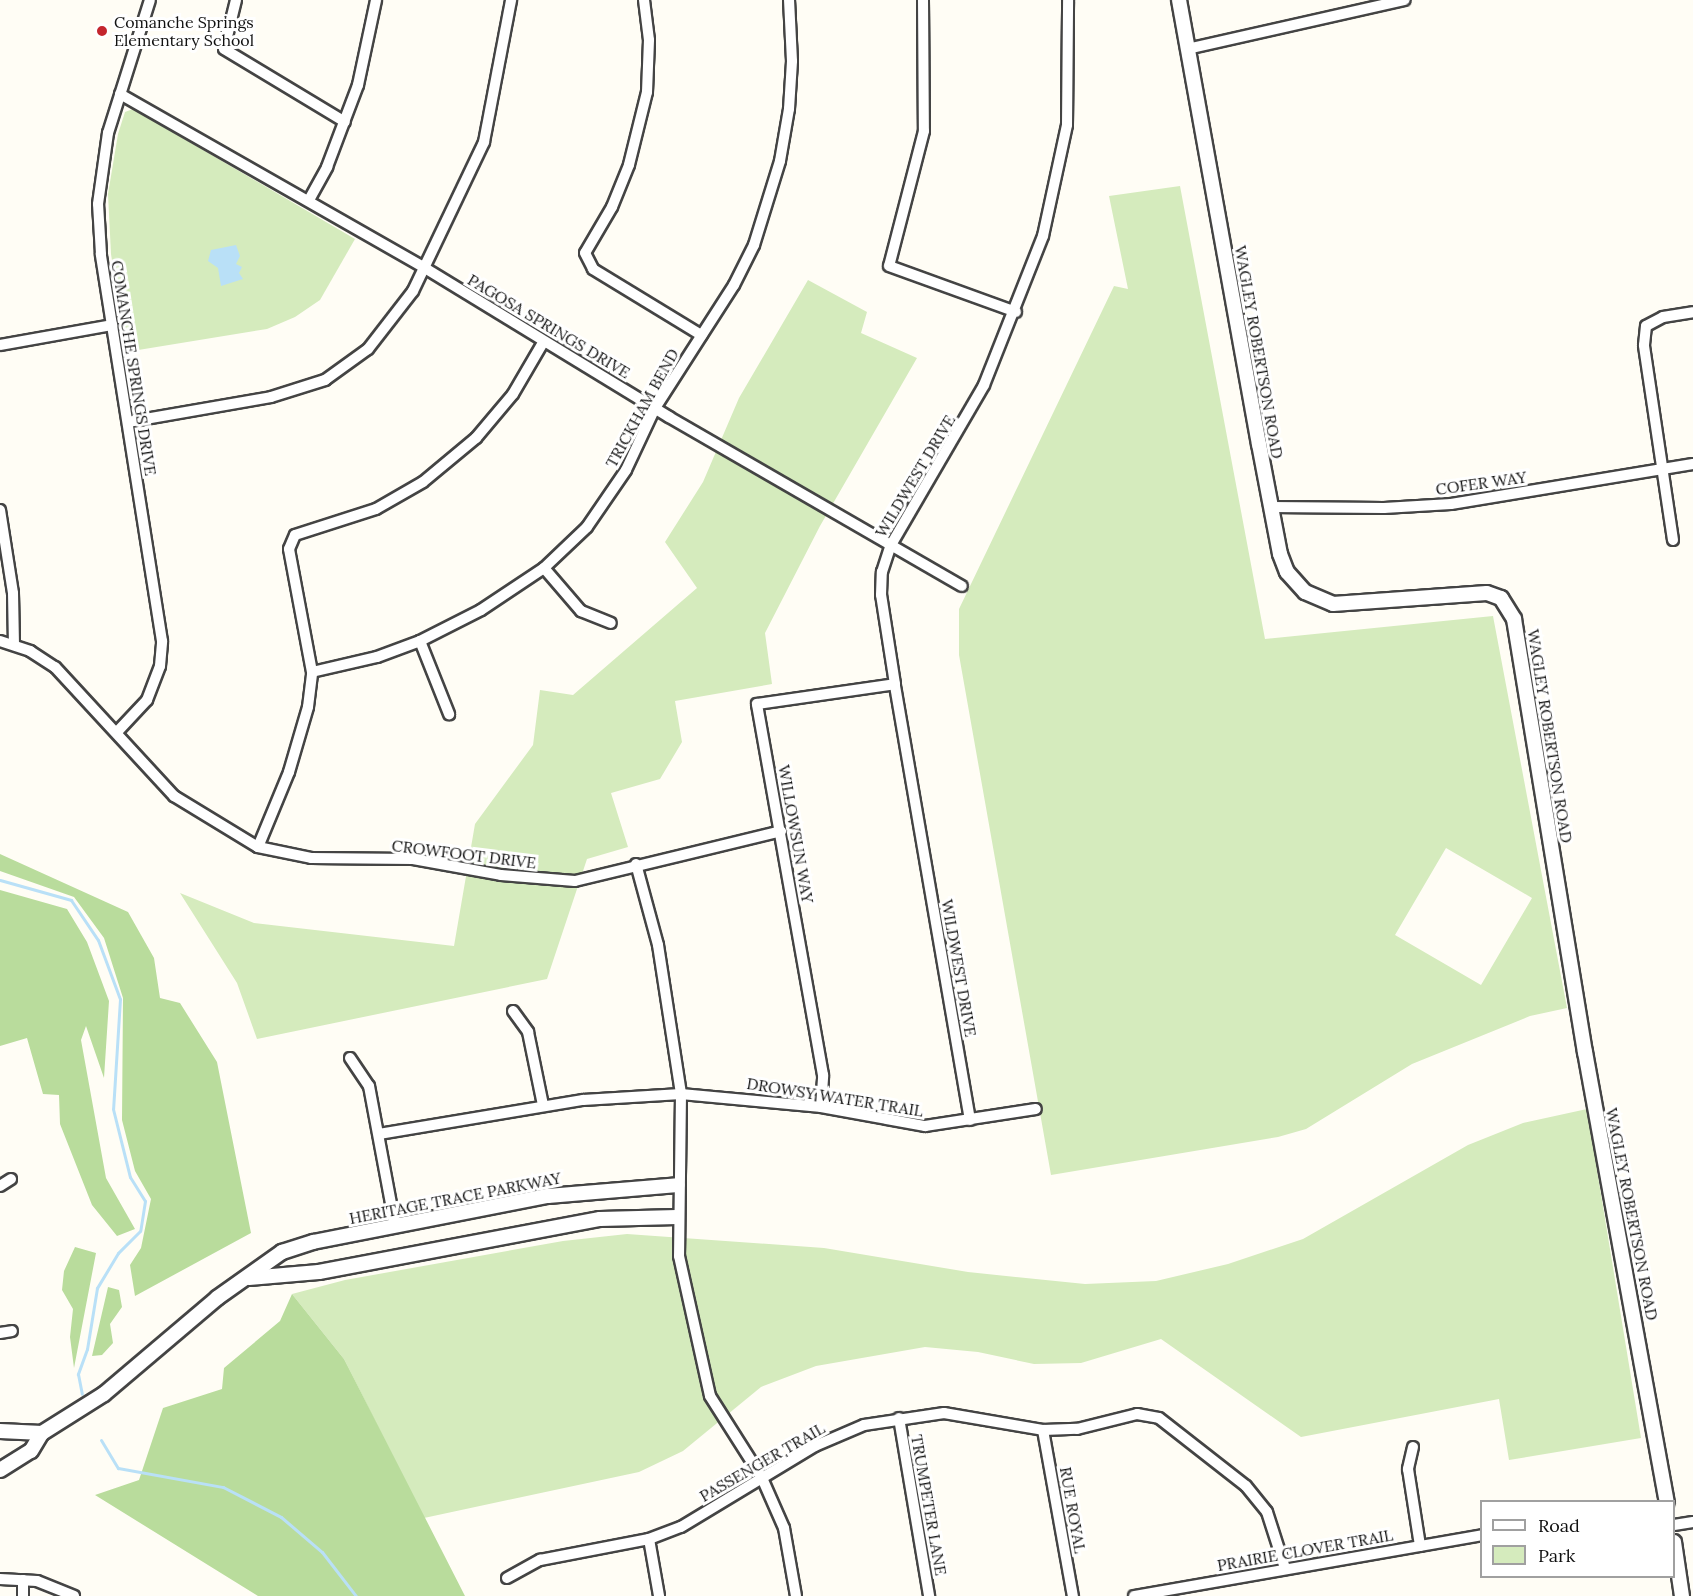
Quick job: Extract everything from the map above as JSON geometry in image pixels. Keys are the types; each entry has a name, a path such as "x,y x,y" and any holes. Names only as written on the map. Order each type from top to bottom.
{"street":[{"name":"COMANCHE SPRINGS DRIVE","path":"117,732 147,700 162,653 128,422 100,254 98,204 104,151 150,0"},
{"path":"236,0 224,49 345,122"},
{"path":"309,200 345,122 358,85 376,0"},
{"path":"128,422 271,397 325,380 368,349 413,291 484,142 511,0"},
{"path":"644,0 649,40 646,92 630,165 612,207 585,253 593,269 701,334"},
{"name":"TRICKHAM BEND","path":"312,672 377,657 420,640 481,610 544,568 587,528 627,470 655,408 739,275 769,205 789,109 792,61 789,0"},
{"path":"923,0 924,131 889,266 1016,312"},
{"name":"WILDWEST DRIVE","path":"970,1120 881,596 883,566 891,545 970,412 1016,312 1043,236 1066,125 1068,0"},
{"name":"WAGLEY ROBERTSON ROAD","path":"1179,0 1271,507 1287,572 1298,586 1321,601 1345,604 1487,593 1501,598 1514,619 1585,1052 1667,1500"},
{"path":"1187,49 1406,0"},
{"name":"PAGOSA SPRINGS DRIVE","path":"120,94 309,200 655,408 962,586"},
{"path":"1673,540 1644,345 1646,326 1663,317 1693,312"},
{"path":"0,345 112,325"},
{"path":"258,847 289,772 308,707 312,672 289,549 295,535 376,509 423,482 476,438 513,394 544,341"},
{"name":"COFER WAY","path":"1271,507 1384,508 1451,504 1693,464"},
{"path":"0,510 14,593 14,645"},
{"path":"544,568 581,610 611,623"},
{"path":"420,640 448,714"},
{"name":"CROWFOOT DRIVE","path":"0,641 14,645 55,666 174,796 258,847 311,858 413,859 501,875 575,880 781,831"},
{"name":"WILLOWSUN WAY","path":"821,1107 823,1075 757,704 895,684"},
{"path":"636,864 658,945 681,1094 677,1216 680,1256 710,1396 762,1478 784,1528 796,1596"},
{"path":"513,1011 528,1032 543,1105"},
{"path":"350,1058 369,1086 395,1225"},
{"name":"DROWSY WATER TRAIL","path":"379,1134 543,1105 681,1094 821,1107 913,1126 970,1120 1036,1109"},
{"path":"0,1186 11,1179"},
{"name":"HERITAGE TRACE PARKWAY","path":"0,1470 31,1450 42,1433 104,1394 217,1298 249,1278 282,1252 395,1225 573,1192 678,1185"},
{"name":"HERITAGE TRACE PARKWAY","path":"249,1278 319,1272 600,1219 677,1216"},
{"path":"0,1333 12,1331"},
{"name":"PASSENGER TRAIL","path":"507,1578 540,1560 649,1539 681,1527 815,1446 864,1425 944,1413 1043,1430 1077,1429 1137,1414 1159,1418 1246,1486 1267,1512 1285,1568"},
{"name":"TRUMPETER LANE","path":"899,1418 929,1596"},
{"name":"RUE ROYAL","path":"1043,1430 1073,1596"},
{"path":"0,1431 42,1433"},
{"path":"1413,1448 1408,1469 1420,1545"},
{"path":"1675,1525 1693,1522"},
{"name":"PRAIRIE CLOVER TRAIL","path":"1134,1596 1480,1535"},
{"path":"649,1539 659,1596"},
{"path":"1675,1549 1682,1596"},
{"path":"0,1578 37,1581 74,1596"},
{"path":"23,1580 23,1596"}],"green space":[{"path":"133,109 355,239 320,300 295,317 267,329 126,352 111,254 108,194 118,134 125,112"},
{"path":"1180,186 1265,639 1493,616 1567,1008 1530,1016 1412,1064 1306,1129 1278,1137 1051,1175 959,655 959,609 1114,286 1128,289 1109,196","holes":["1446,848 1532,898 1481,985 1395,935"]},
{"path":"808,280 867,312 861,333 917,358 820,526 765,633 772,684 675,701 682,742 660,779 611,793 628,847 587,859 547,979 257,1039 237,983 180,893 254,923 454,946 475,824 533,745 540,690 573,695 697,588 665,542 703,482 739,398"},
{"path":"0,854 128,912 154,958 160,998 180,1003 217,1062 251,1233 135,1296 130,1265 141,1248 151,1199 135,1171 122,1120 123,998 104,938 74,897 0,871"},
{"path":"0,890 67,909 87,942 109,1001 104,1078 86,1026 81,1040 106,1178 135,1229 117,1236 92,1205 60,1124 59,1095 43,1094 27,1038 0,1046"},
{"path":"1587,1109 1641,1438 1509,1460 1499,1399 1301,1437 1161,1339 1081,1363 1034,1364 978,1352 925,1347 816,1366 761,1387 683,1451 639,1472 424,1518 344,1359 292,1294 345,1280 563,1241 627,1234 824,1248 968,1272 1085,1284 1156,1281 1228,1264 1303,1239 1468,1145 1523,1123"},
{"path":"75,1247 96,1253 74,1368 70,1337 73,1309 62,1290 64,1271"},
{"path":"108,1287 119,1290 122,1307 110,1324 113,1343 102,1355 92,1356"},
{"path":"292,1294 344,1359 465,1596 258,1596 95,1495 139,1480 163,1408 222,1389 224,1368 280,1321"}],"water":[{"path":"236,245 240,256 236,264 242,267 239,273 243,279 221,286 218,268 208,261 211,250"}],"waterway":[{"path":"0,880 71,900 98,940 120,999 113,1109 130,1177 145,1201 140,1231 118,1253 97,1288 87,1349 78,1374 82,1394"},
{"path":"101,1440 118,1468 223,1487 281,1517 322,1552 356,1596"}],"place":[{"name":"Comanche Springs Elementary School","path":"102,31"}]}
